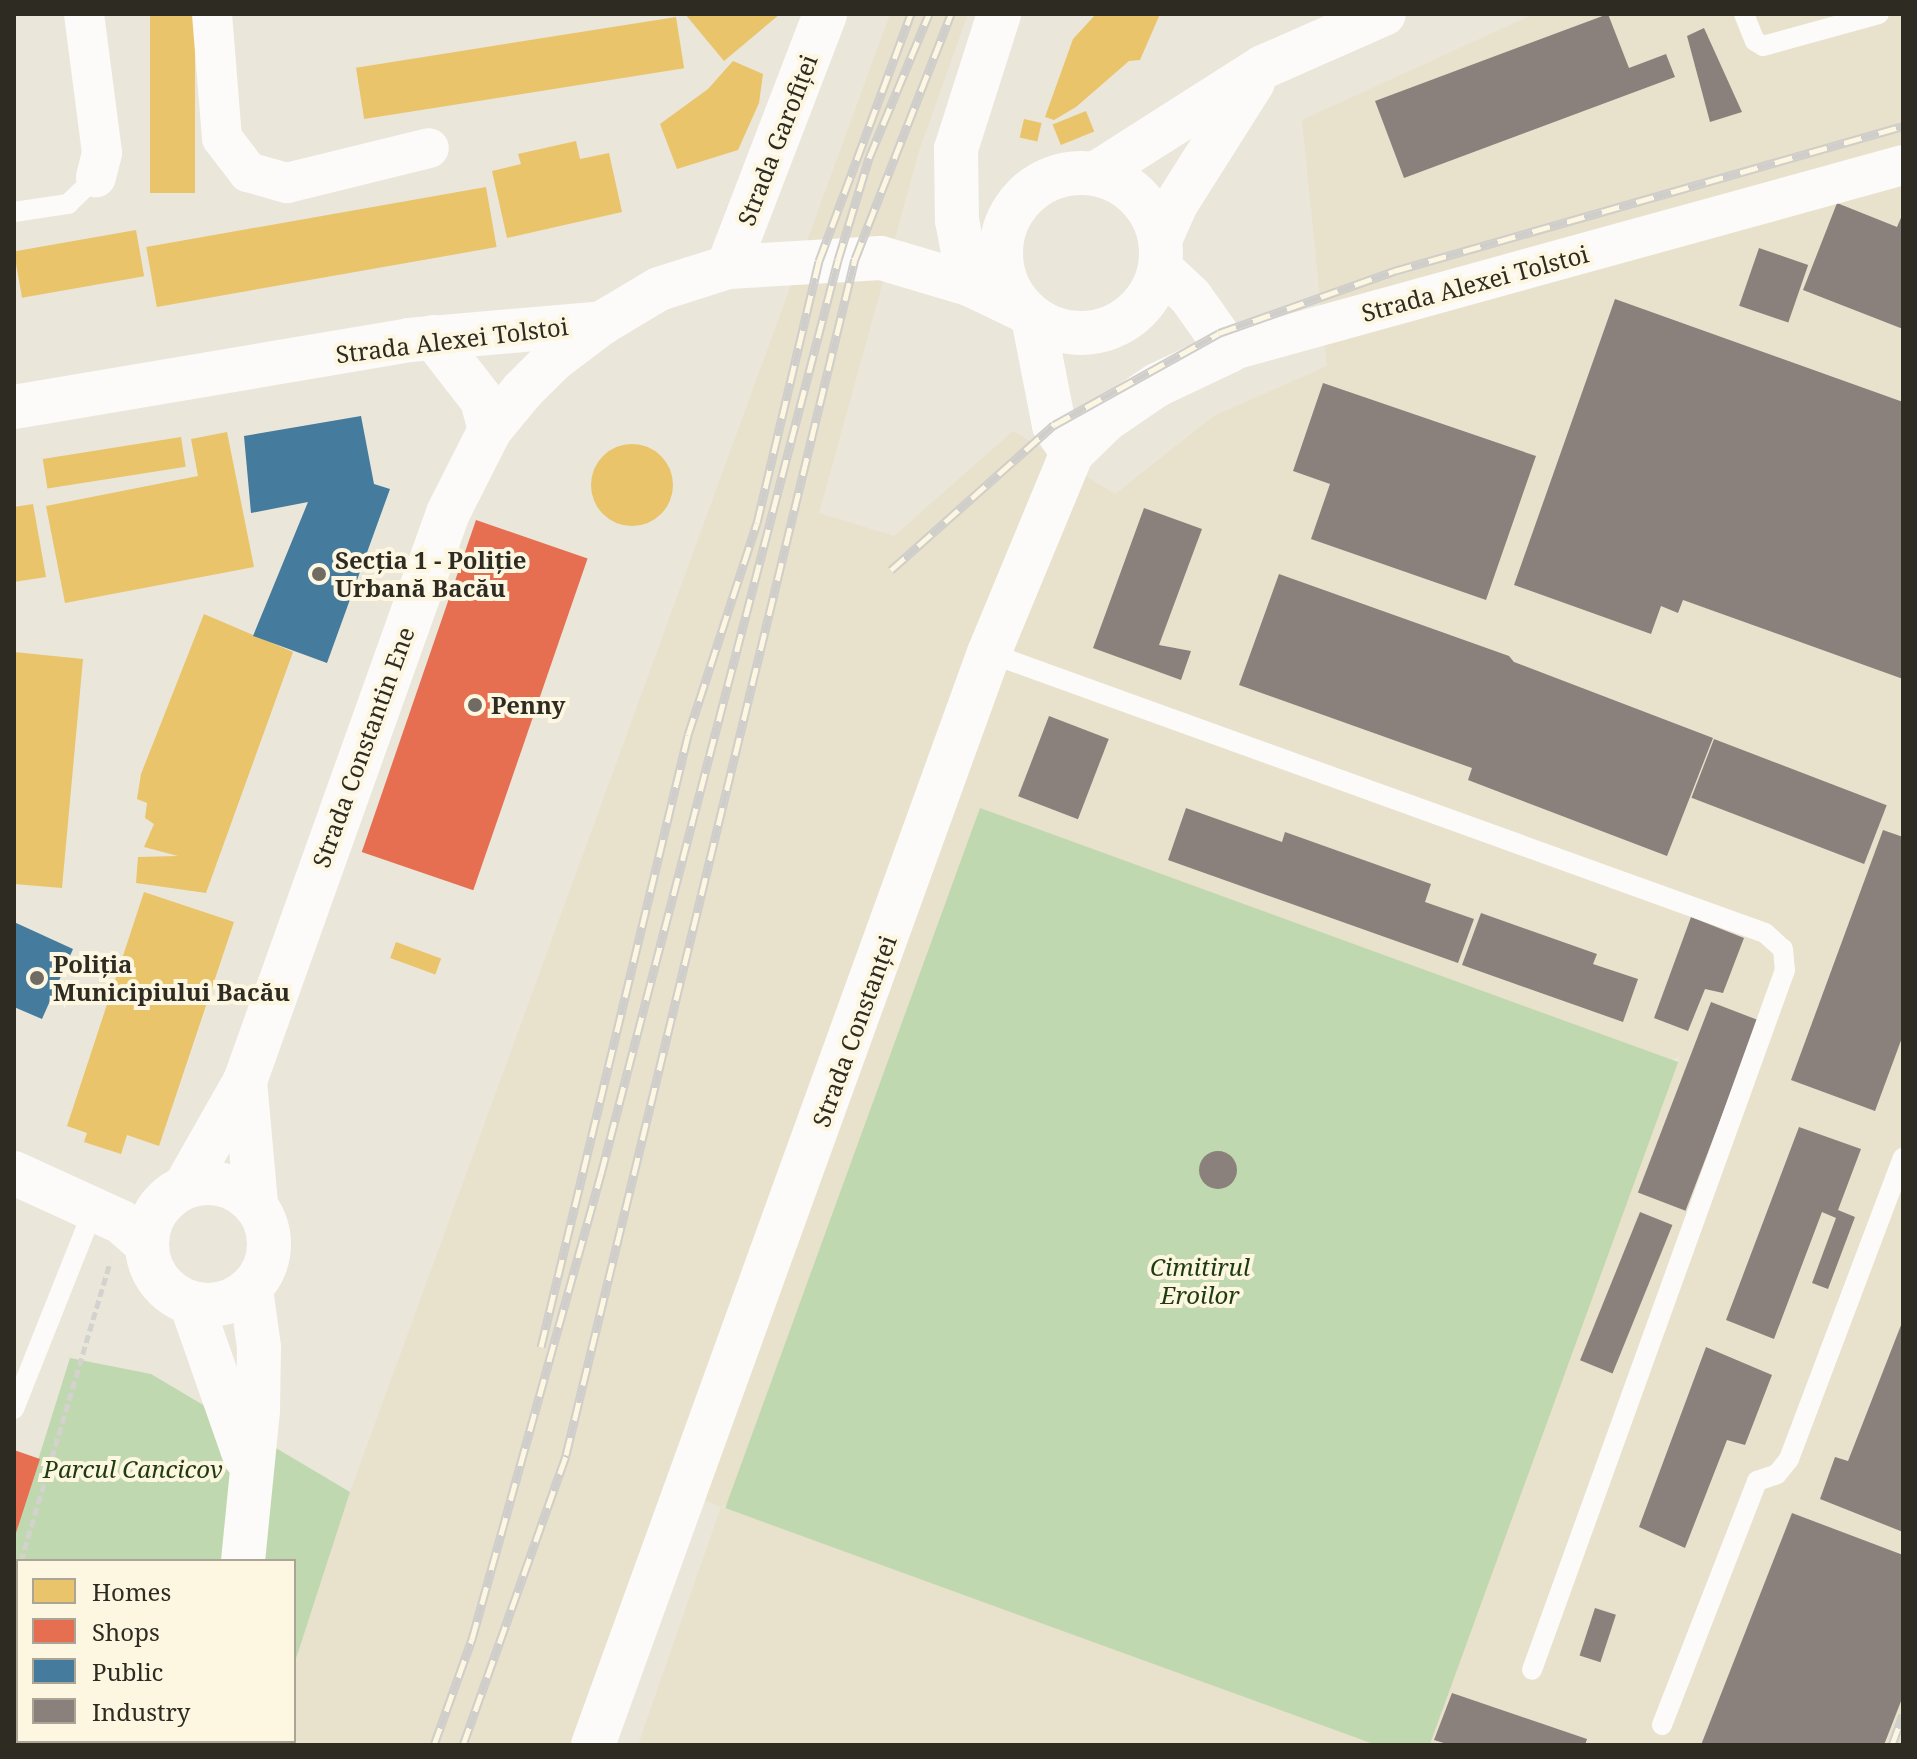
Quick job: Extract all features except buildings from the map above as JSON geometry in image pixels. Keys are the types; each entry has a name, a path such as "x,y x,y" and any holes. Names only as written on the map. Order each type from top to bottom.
{"main road":[{"name":"Strada Garofiței","path":"728,267 825,14"},
{"path":"969,284 957,220 956,149 999,14"},
{"name":"Strada Alexei Tolstoi","path":"881,258 957,220 1063,175 1095,174 1263,67 1384,14"},
{"name":"Strada Alexei Tolstoi","path":"14,407 433,337 602,323 659,289 728,267 881,258 969,284 1076,334 1121,323 1140,309 1160,254 1222,125 1263,67"},
{"path":"1095,174 1138,197 1160,254 1229,351"},
{"path":"1034,188 1006,223 1000,246 1002,269 1028,314 1054,425 1072,453"},
{"name":"Strada Constantin Ene","path":"186,1185 245,1081 448,513 490,430 553,360 602,323"},
{"path":"433,337 482,400 490,430"},
{"name":"Strada Alexei Tolstoi","path":"1072,453 1107,419 1157,385 1229,351"},
{"name":"Strada Constanței","path":"593,1745 989,653 1072,453"},
{"name":"Strada Constantin Ene","path":"245,1081 256,1204"},
{"path":"14,1173 120,1225 158,1281 191,1303 212,1306 251,1289"},
{"path":"120,1225 151,1219 165,1198 186,1185 211,1182 236,1188 256,1204 268,1228 269,1255 251,1289 259,1347 243,1559"},
{"path":"191,1303 249,1470"}],"street":[{"path":"84,14 102,153 96,177"},
{"path":"212,14 222,138 248,172 287,183 429,148"},
{"name":"Strada Alexei Tolstoi","path":"1229,351 1903,165"}],"lane":[{"path":"1744,14 1755,41 1763,46 1879,14"},
{"path":"14,212 68,204 96,177"},
{"path":"989,653 1765,933 1783,949 1785,970 1532,1670"},
{"path":"1662,1725 1757,1481 1777,1474 1789,1459 1903,1158"},
{"path":"14,1409 120,1225"}],"path":[{"path":"22,1559 120,1225"}],"shaded area":[{"path":"890,14 968,14 919,151 819,513 894,536 1013,431 1115,494 1214,416 1327,366 1302,120 1534,14 1903,14 1903,1745 1418,1745 1680,1056 721,1507 667,1485 570,1745 268,1745 296,1743 296,1659 350,1492"},
{"path":"721,1507 1409,1745 638,1745"}],"green space":[{"name":"Cimitirul Eroilor","path":"980,808 1678,1062 1430,1745 1376,1745 725,1508"},
{"name":"Parcul Cancicov","path":"70,1358 151,1374 350,1492 296,1659 296,1559 16,1559 16,1743 268,1745 14,1745 14,1537"}],"railway":[{"path":"541,1347 688,735 757,523 819,261 911,14"},
{"path":"434,1745 472,1639 601,1174 838,260 869,158 929,14"},
{"path":"463,1745 566,1455 855,259 951,14"},
{"path":"891,570 1054,425 1219,333 1394,271 1903,126"},
{"path":"1892,1745 1903,1715"}],"place":[{"name":"Secția 1 - Poliție Urbană Bacău","path":"319,574"},
{"name":"Penny","path":"475,705"},
{"name":"Poliția Municipiului Bacău","path":"37,978"}]}
